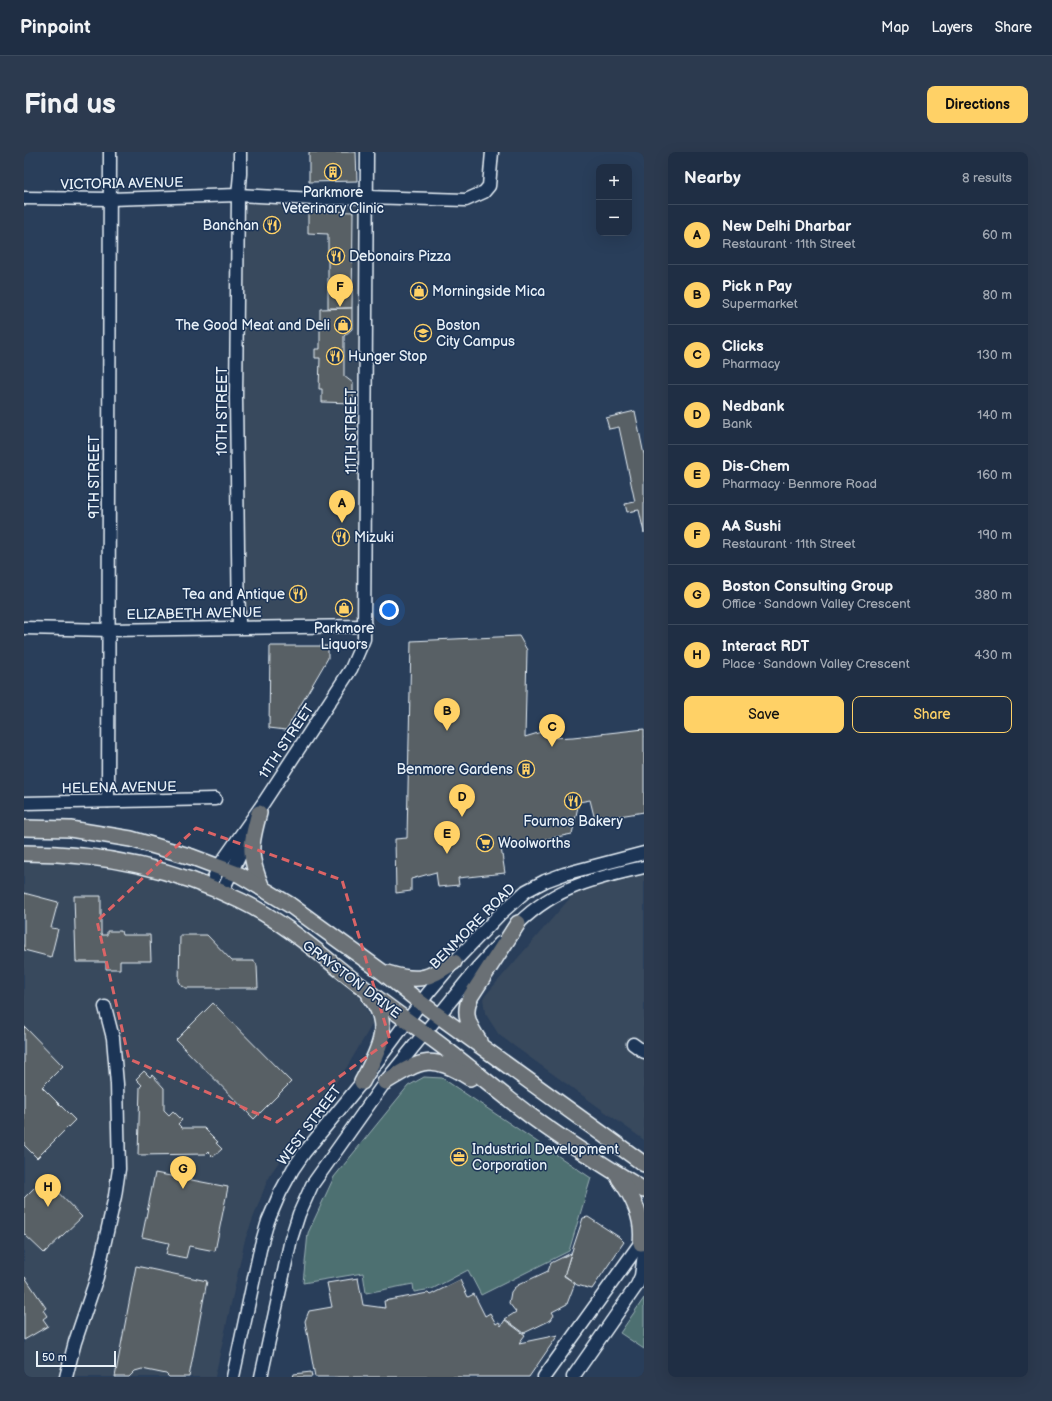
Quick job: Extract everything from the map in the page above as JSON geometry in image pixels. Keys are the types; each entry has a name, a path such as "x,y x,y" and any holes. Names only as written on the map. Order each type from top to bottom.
{"main road":[{"path":"261,807 253,836 251,852 254,869 262,888"},
{"name":"GRAYSTON DRIVE","path":"24,828 70,829 119,837 162,847 226,869 262,888 290,905 381,971 421,1003 644,1164"},
{"name":"GRAYSTON DRIVE","path":"24,853 82,856 118,861 156,870 216,890 253,907 282,925 362,988 424,1033 532,1117 615,1173 644,1190"},
{"path":"486,1050 470,1028 466,1014 467,1006 471,996 518,923"},
{"path":"381,971 404,978 421,979 431,976 454,962"},
{"path":"362,988 379,1010 382,1018 383,1029 376,1052 362,1082"},
{"path":"385,1082 418,1064 434,1062 442,1063 459,1071 532,1117"},
{"path":"615,1173 627,1190 638,1210 642,1226 643,1245"}],"street":[{"name":"9TH STREET","path":"108,801 110,152"},
{"name":"10TH STREET","path":"239,627 236,398 238,195 240,152"},
{"name":"11TH STREET","path":"216,890 226,869 261,807 351,669 363,643 365,626 367,152"},
{"path":"238,195 314,199 367,197 466,200 477,196 489,186 492,152"},
{"name":"VICTORIA AVENUE","path":"24,198 110,199 238,195"},
{"name":"ELIZABETH AVENUE","path":"24,628 109,630 365,626"},
{"name":"HELENA AVENUE","path":"24,803 215,799"},
{"name":"BENMORE ROAD","path":"407,1021 454,962 499,915 520,896 553,878 576,870 644,853"},
{"path":"261,1377 289,1247 297,1219 304,1202 321,1172 385,1082 478,967 518,923 548,900 578,884 644,867"},
{"path":"66,1377 97,1277 115,1196 119,1169 117,1084 113,1038 104,1007"},
{"name":"WEST STREET","path":"233,1377 265,1233 280,1193 293,1169 304,1154 362,1082 407,1021"},
{"path":"633,1044 644,1052"},
{"path":"544,1377 643,1245"},
{"path":"573,1377 637,1285 641,1276 643,1245"}],"highlighted area":[{"path":"196,828 342,880 390,1040 277,1122 129,1059 97,921"}],"shaded area":[{"path":"239,191 365,194 364,626 234,628"},
{"path":"24,858 37,858 211,883 357,991 373,1023 347,1067 269,1176 245,1240 215,1377 24,1376"},
{"path":"644,872 644,1140 499,1035 485,1013 483,998 577,890"}],"green space":[{"path":"424,1077 442,1078 591,1178 569,1251 481,1295 468,1270 432,1289 414,1292 413,1284 366,1293 363,1273 303,1283 308,1233 334,1177 408,1086"},
{"path":"644,1298 644,1349 620,1333"}],"building":[{"name":"Parkmore Veterinary Clinic","path":"309,152 356,152 357,181 309,182"},
{"path":"308,210 353,212 352,308 328,308 328,234 308,233"},
{"path":"352,308 352,329 344,336 344,376 353,383 353,403 322,402 322,389 319,389 320,358 315,358 315,349 320,349 320,309"},
{"path":"635,411 644,455 644,533 639,510 627,512 625,504 635,502 619,427 609,429 606,418"},
{"name":"Benmore Gardens","path":"519,636 527,650 525,737 551,729 552,738 644,729 644,812 595,820 590,800 579,802 572,834 501,848 505,873 458,878 459,885 438,887 436,872 411,879 411,891 396,893 395,839 407,838 411,641"},
{"path":"270,646 328,646 328,658 286,730 269,728"},
{"path":"24,893 58,902 51,928 58,929 51,957 24,950"},
{"path":"74,896 101,896 101,935 107,935 107,931 121,931 122,935 150,935 151,961 120,961 120,969 106,969 106,962 76,962"},
{"path":"180,935 207,935 232,961 253,961 256,963 258,988 186,988 182,986 179,981"},
{"path":"213,1003 291,1082 254,1119 176,1040"},
{"path":"24,1026 63,1066 42,1087 75,1120 37,1158 24,1145"},
{"path":"144,1071 150,1077 152,1075 164,1088 164,1110 169,1115 173,1111 182,1120 178,1124 182,1128 204,1128 218,1142 216,1143 222,1149 213,1157 208,1152 206,1154 138,1155 140,1087 142,1085 136,1079"},
{"path":"155,1173 228,1187 215,1251 189,1246 186,1258 166,1254 169,1243 142,1237"},
{"path":"44,1178 82,1217 44,1253 24,1234 24,1198"},
{"path":"588,1217 619,1237 624,1242 592,1289 577,1285 564,1275 583,1218"},
{"path":"571,1253 564,1276 575,1283 567,1304 552,1312 554,1315 551,1320 524,1333 505,1319 516,1312 509,1303 511,1292 514,1288 548,1271 551,1263"},
{"path":"136,1266 207,1281 189,1377 169,1377 166,1374 142,1369 135,1371 129,1377 115,1377"},
{"path":"25,1277 46,1308 43,1310 47,1316 43,1319 48,1326 24,1340 24,1278"},
{"path":"358,1278 363,1305 385,1308 384,1301 428,1293 430,1295 460,1280 468,1297 474,1294 485,1316 490,1313 496,1324 499,1322 501,1326 505,1320 525,1335 519,1343 558,1335 529,1377 315,1377 305,1321 309,1311 332,1307 327,1283"},
{"path":"311,1372 312,1377 293,1377 294,1374"}],"place":[{"name":"Parkmore Veterinary Clinic","path":"333,172"},
{"name":"Banchan","path":"272,225"},
{"name":"Debonairs Pizza","path":"336,256"},
{"name":"Morningside Mica","path":"419,291"},
{"name":"AA Sushi","path":"340,307"},
{"name":"The Good Meat and Deli","path":"343,325"},
{"name":"Boston City Campus","path":"423,333"},
{"name":"Hunger Stop","path":"335,356"},
{"name":"New Delhi Dharbar","path":"342,523"},
{"name":"Mizuki","path":"341,537"},
{"name":"Tea and Antique","path":"298,594"},
{"name":"Parkmore Liquors","path":"344,608"},
{"name":"Pick n Pay","path":"447,731"},
{"name":"Clicks","path":"552,747"},
{"name":"Benmore Gardens","path":"526,769"},
{"name":"Fournos Bakery","path":"573,801"},
{"name":"Nedbank","path":"462,817"},
{"name":"Woolworths","path":"485,843"},
{"name":"Dis-Chem","path":"447,854"},
{"name":"Industrial Development Corporation","path":"459,1157"},
{"name":"Boston Consulting Group","path":"183,1189"},
{"name":"Interact RDT","path":"48,1207"}]}
